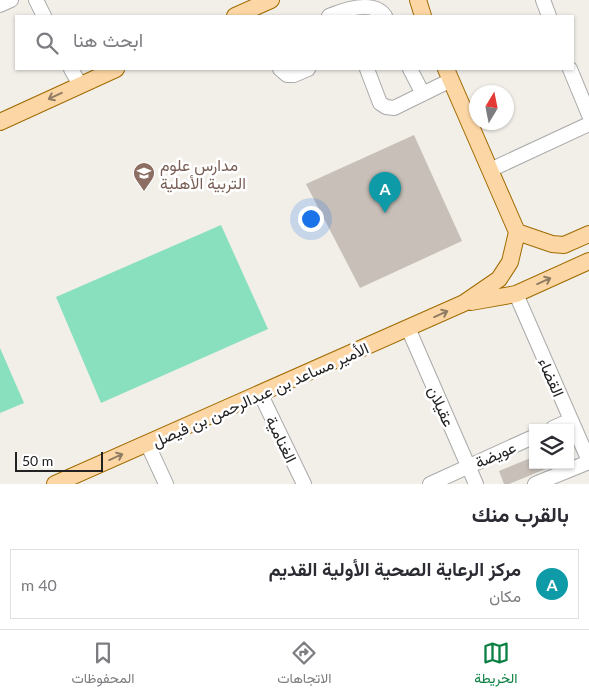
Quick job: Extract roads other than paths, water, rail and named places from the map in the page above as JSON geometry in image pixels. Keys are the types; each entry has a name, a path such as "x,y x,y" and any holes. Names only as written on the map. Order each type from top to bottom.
{"main road":[{"path":"237,15 271,0"},
{"path":"0,122 114,70"},
{"path":"449,74 517,232 552,244 564,245 589,234"},
{"name":"الأمير مساعد بن عبدالرحمن بن فيصل","path":"55,484 464,303 499,279 510,262 517,232"},
{"name":"الأمير مساعد بن عبدالرحمن بن فيصل","path":"464,303 516,294 589,261"}],"street":[{"path":"0,5 11,0"},
{"path":"36,0 44,15"},
{"path":"542,0 549,15"},
{"path":"331,15 361,3 373,4 383,11 385,15"},
{"path":"72,70 80,85"},
{"path":"281,70 287,75 294,75 306,70"},
{"path":"367,70 380,103 386,107 394,108 423,94 449,74"},
{"path":"411,70 423,94"},
{"path":"570,70 589,115"},
{"path":"490,170 589,124"},
{"name":"القضاء","path":"516,294 589,461"},
{"name":"عقيلان","path":"408,328 476,484"},
{"name":"الغنامية","path":"260,393 304,484"},
{"path":"562,424 571,420"},
{"name":"عويضة","path":"430,484 529,439"},
{"path":"147,443 166,484"},
{"path":"535,484 589,461"}],"place":[{"name":"مدارس علوم التربية الأهلية","path":"144,192"},
{"name":"مركز الرعاية الصحية الأولية القديم","path":"385,213"}]}
